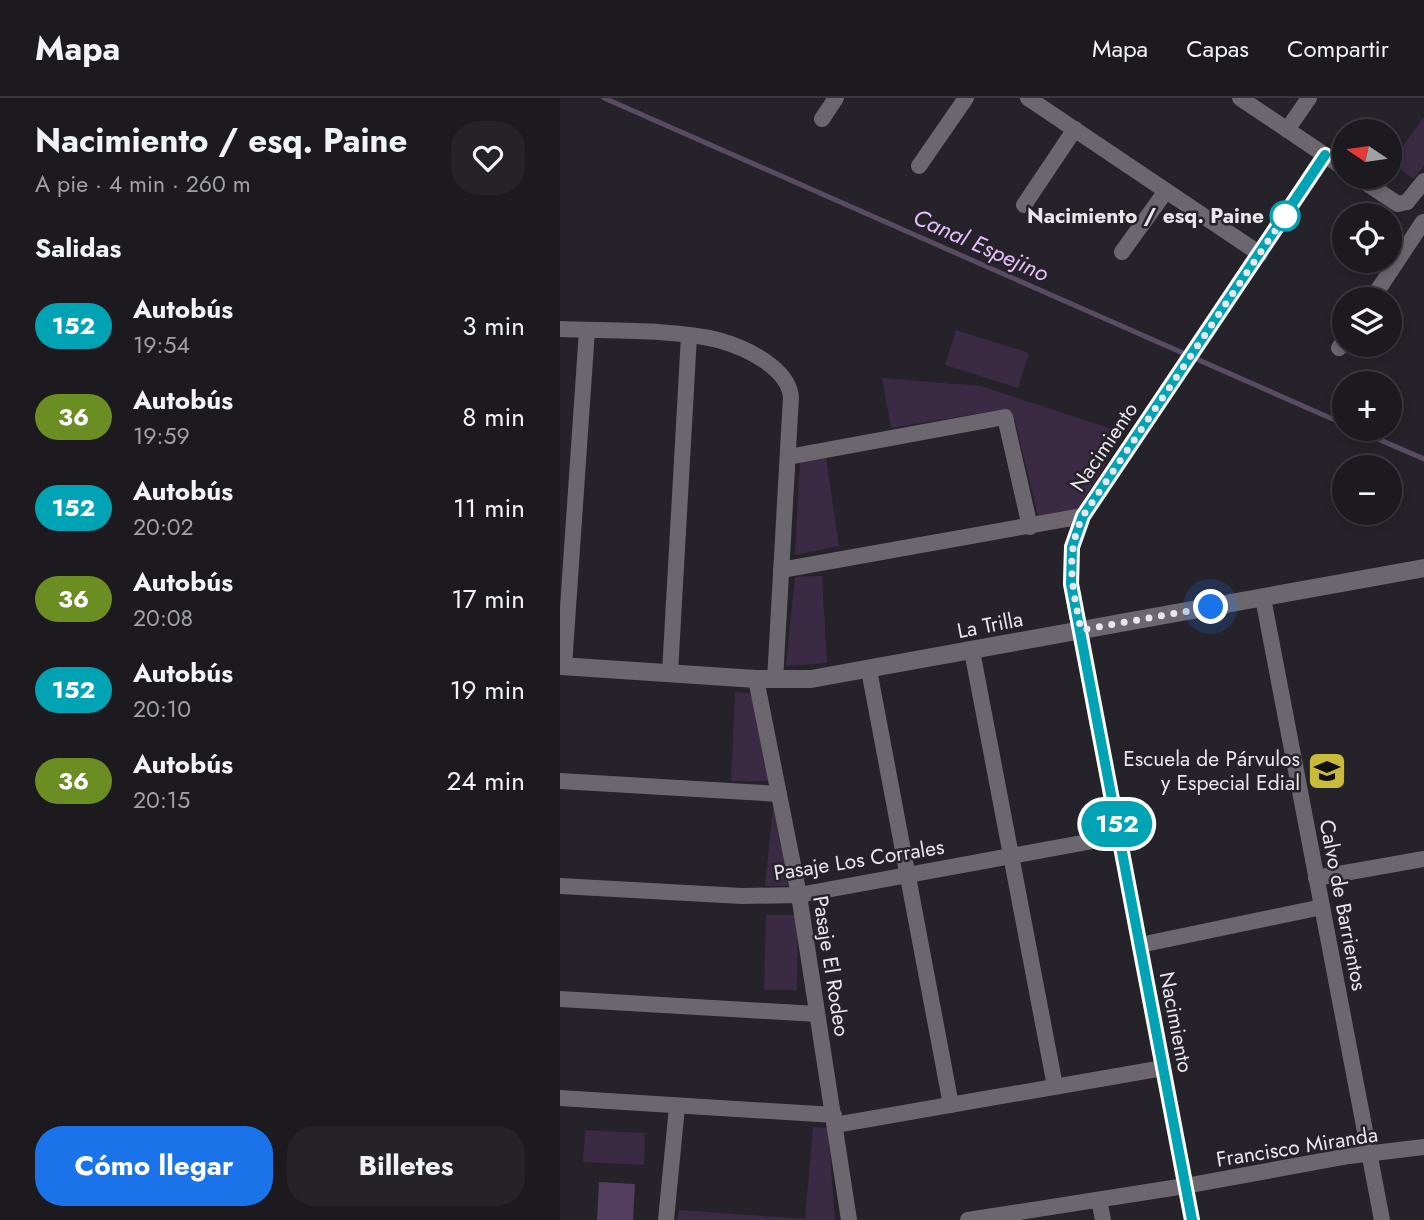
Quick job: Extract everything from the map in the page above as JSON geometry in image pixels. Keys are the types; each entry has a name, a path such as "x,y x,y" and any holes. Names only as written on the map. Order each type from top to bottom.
{"street":[{"path":"822,119 836,98"},
{"path":"919,166 966,98"},
{"path":"1028,98 1260,254"},
{"path":"1240,98 1332,160"},
{"path":"1287,130 1309,98"},
{"path":"1024,205 1074,129"},
{"name":"Nacimiento","path":"1192,1220 1071,584 1070,559 1083,516 1325,155"},
{"path":"1375,189 1398,204 1407,202 1424,181"},
{"path":"1122,252 1166,191"},
{"path":"1380,287 1423,222 1407,202"},
{"path":"560,329 689,336 730,344 778,370 792,397 775,680"},
{"path":"562,666 587,330"},
{"path":"670,673 689,336"},
{"path":"788,457 1005,417 1030,527"},
{"path":"781,570 1083,516"},
{"name":"La Trilla","path":"562,666 775,680 869,670 1424,568"},
{"name":"Calvo de Barrientos","path":"1263,598 1382,1220"},
{"path":"972,652 1055,1086"},
{"path":"869,670 951,1105"},
{"name":"Pasaje El Rodeo","path":"756,679 799,895 849,1220"},
{"path":"560,781 779,794"},
{"name":"Pasaje Los Corrales","path":"560,886 742,896 799,895 1119,835"},
{"path":"1317,878 1424,859"},
{"path":"1140,945 1322,906"},
{"path":"560,999 817,1014"},
{"path":"560,1098 834,1120 951,1105 1163,1068"},
{"path":"666,1220 677,1107"},
{"name":"Francisco Miranda","path":"968,1220 1019,1216 1349,1156 1424,1147"},
{"path":"1099,1200 1102,1220"}],"shaded area":[{"path":"1424,117 1424,165 1414,179 1402,171 1402,148"},
{"path":"956,330 1029,353 1018,388 945,365"},
{"path":"882,378 981,386 1124,433 1078,509 1039,520 1015,421 999,410 891,428"},
{"path":"826,457 839,546 795,555 800,462"},
{"path":"822,576 827,663 786,666 795,577"},
{"path":"735,692 757,694 772,781 731,781"},
{"path":"773,806 789,886 765,886"},
{"path":"766,915 798,915 797,990 764,990"},
{"path":"813,1127 828,1128 835,1220 677,1220 679,1210 805,1219"},
{"path":"585,1130 645,1133 644,1165 583,1162"}],"building":[{"path":"599,1182 635,1184 633,1220 597,1220"}],"waterway":[{"name":"Canal Espejino","path":"604,98 1332,419"},
{"name":"Canal Espejino","path":"1383,441 1424,459"}],"bus line":[{"name":"152","path":"1192,1220 1071,584 1070,559 1074,536 1083,516 1325,155"}],"place":[{"name":"Nacimiento / esq. Paine","path":"1285,216"},
{"name":"Escuela de Párvulos y Especial Edial","path":"1327,771"}],"route":[{"path":"1211,607 1081,630 1071,584 1072,547 1083,516 1286,214 1285,216"}]}
